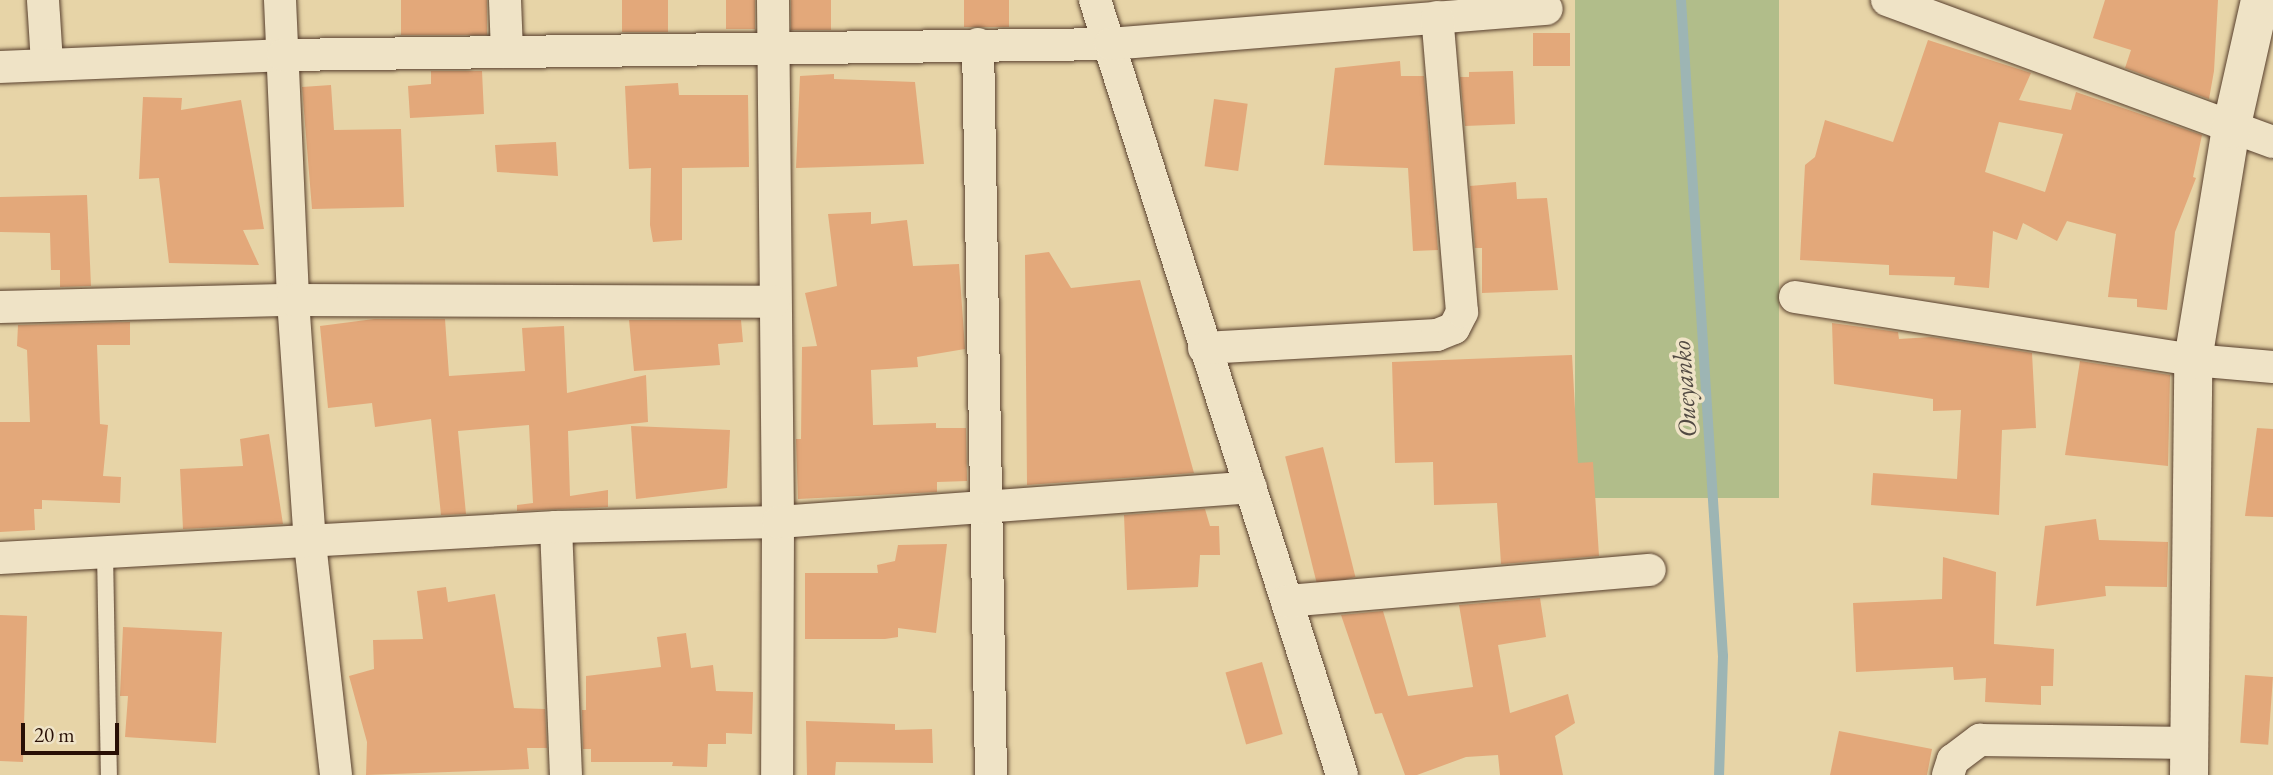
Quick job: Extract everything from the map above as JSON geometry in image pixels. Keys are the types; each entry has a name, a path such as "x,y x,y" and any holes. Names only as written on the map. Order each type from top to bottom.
{"street":[{"path":"43,0 47,63"},
{"path":"281,0 293,300 310,543 336,775"},
{"path":"505,0 507,52"},
{"path":"773,0 778,522 777,775"},
{"path":"1095,0 1342,775"},
{"path":"1887,0 2231,129 2273,142"},
{"path":"1948,775 1954,760 1980,740 2189,759 2193,360 2231,129 2260,0"},
{"path":"0,67 283,55 1110,44 1296,14 1437,17 1547,9"},
{"path":"1204,348 1437,335 1454,328 1462,312 1437,17"},
{"path":"978,44 991,775"},
{"path":"1795,297 2193,360 2273,367"},
{"path":"0,307 293,300 774,302"},
{"path":"0,558 310,543 556,527 778,522 1251,487"},
{"path":"556,527 566,775"},
{"path":"1287,601 1650,570"}],"lane":[{"path":"105,552 109,775"}],"green space":[{"path":"1575,0 1779,0 1779,498 1575,498"}],"building":[{"path":"401,0 487,0 487,35 401,35"},
{"path":"622,0 668,0 668,32 622,32"},
{"path":"726,0 755,0 755,29 726,29"},
{"path":"791,0 831,0 831,30 791,30"},
{"path":"964,0 1009,0 1009,27 964,27"},
{"path":"2105,0 2218,0 2214,71 2209,99 2125,68 2131,50 2093,38"},
{"path":"1533,33 1570,33 1570,66 1533,66"},
{"path":"1928,40 2031,73 2019,100 2071,110 2076,92 2202,135 2193,177 2196,178 2175,232 2167,310 2137,307 2137,299 2108,297 2116,234 2067,221 2057,241 2023,223 2017,240 1993,231 1989,288 1954,285 1955,277 1889,275 1889,265 1800,260 1805,165 1815,157 1825,120 1893,142","holes":["1999,122 2063,134 2045,192 1985,172"]},
{"path":"1400,61 1401,76 1424,76 1438,250 1413,251 1408,168 1324,165 1335,68"},
{"path":"431,71 482,71 484,114 410,118 408,86 431,84"},
{"path":"1513,71 1515,124 1465,126 1460,77 1469,77 1469,72"},
{"path":"834,74 834,79 915,82 924,164 796,168 800,76"},
{"path":"678,83 679,95 748,95 749,167 682,168 682,240 653,242 650,225 651,168 629,169 625,86"},
{"path":"331,85 334,130 401,129 404,207 312,209 302,87"},
{"path":"143,97 182,98 181,110 241,100 264,229 243,230 259,265 169,263 159,178 139,179"},
{"path":"1214,99 1248,104 1238,171 1205,166"},
{"path":"556,142 558,176 497,172 495,145"},
{"path":"1516,182 1517,199 1547,198 1558,290 1482,293 1482,248 1475,248 1470,186"},
{"path":"87,195 91,286 60,287 60,270 51,270 50,233 0,232 0,197"},
{"path":"871,212 871,224 907,220 913,266 959,264 965,349 917,357 918,367 871,370 873,425 936,423 936,428 966,428 967,481 937,482 937,492 798,499 796,439 801,439 802,347 817,346 805,293 837,286 828,214"},
{"path":"1049,252 1071,288 1140,280 1194,473 1027,485 1025,255"},
{"path":"374,319 445,319 449,376 525,371 522,328 564,326 567,393 646,375 648,422 568,431 570,496 608,490 608,507 517,511 517,505 533,503 529,425 458,431 466,514 441,515 431,419 375,427 372,403 328,408 320,326"},
{"path":"629,320 741,320 743,342 718,344 720,365 634,371"},
{"path":"130,322 130,345 97,345 100,424 108,425 103,476 121,477 120,503 42,500 42,509 34,509 35,530 0,532 0,422 30,422 27,350 17,346 18,325"},
{"path":"1832,323 1898,332 1899,339 1931,337 2032,353 2036,428 2002,430 1999,515 1871,505 1873,473 1957,479 1961,410 1933,411 1933,399 1834,384"},
{"path":"1572,355 1578,463 1593,462 1599,556 1501,564 1497,503 1434,505 1433,462 1395,463 1392,362"},
{"path":"2080,361 2170,375 2168,466 2065,455"},
{"path":"631,426 730,430 727,488 636,499"},
{"path":"2257,428 2273,429 2273,517 2245,516"},
{"path":"269,434 283,524 183,529 180,469 243,466 240,439"},
{"path":"1323,447 1355,577 1318,586 1285,456"},
{"path":"1205,509 1210,526 1219,526 1220,555 1200,555 1198,587 1127,590 1124,515"},
{"path":"2096,519 2099,540 2168,542 2167,587 2105,586 2106,596 2036,606 2045,526"},
{"path":"947,544 936,633 898,628 898,637 885,639 805,639 805,573 878,573 877,565 895,561 898,545"},
{"path":"1943,557 1996,572 1994,644 2054,649 2053,686 2041,686 2041,705 1985,702 1986,678 1954,680 1953,667 1856,672 1853,603 1942,599"},
{"path":"446,587 448,602 495,594 514,708 545,709 547,748 527,748 529,769 366,775 367,742 349,676 374,669 373,640 423,639 417,591"},
{"path":"1540,598 1546,637 1498,645 1510,713 1568,694 1575,723 1555,736 1563,775 1500,775 1498,755 1466,757 1417,775 1405,775 1382,713 1375,714 1341,615 1383,611 1408,696 1473,687 1459,605"},
{"path":"0,615 27,616 23,762 0,761"},
{"path":"123,627 222,632 216,743 125,737 128,696 120,696"},
{"path":"686,633 691,668 713,665 716,691 753,692 752,734 726,733 726,744 708,744 707,767 672,766 673,762 591,762 591,749 583,749 582,710 586,710 586,676 661,667 657,637"},
{"path":"1262,662 1283,734 1246,745 1225,672"},
{"path":"2245,675 2273,677 2268,745 2240,743"},
{"path":"806,721 895,724 895,730 932,729 933,763 836,762 835,775 807,775"},
{"path":"1839,731 1932,749 1927,775 1830,775"}],"waterway":[{"name":"Oueyanko","path":"1681,0 1723,656 1719,775"}]}
